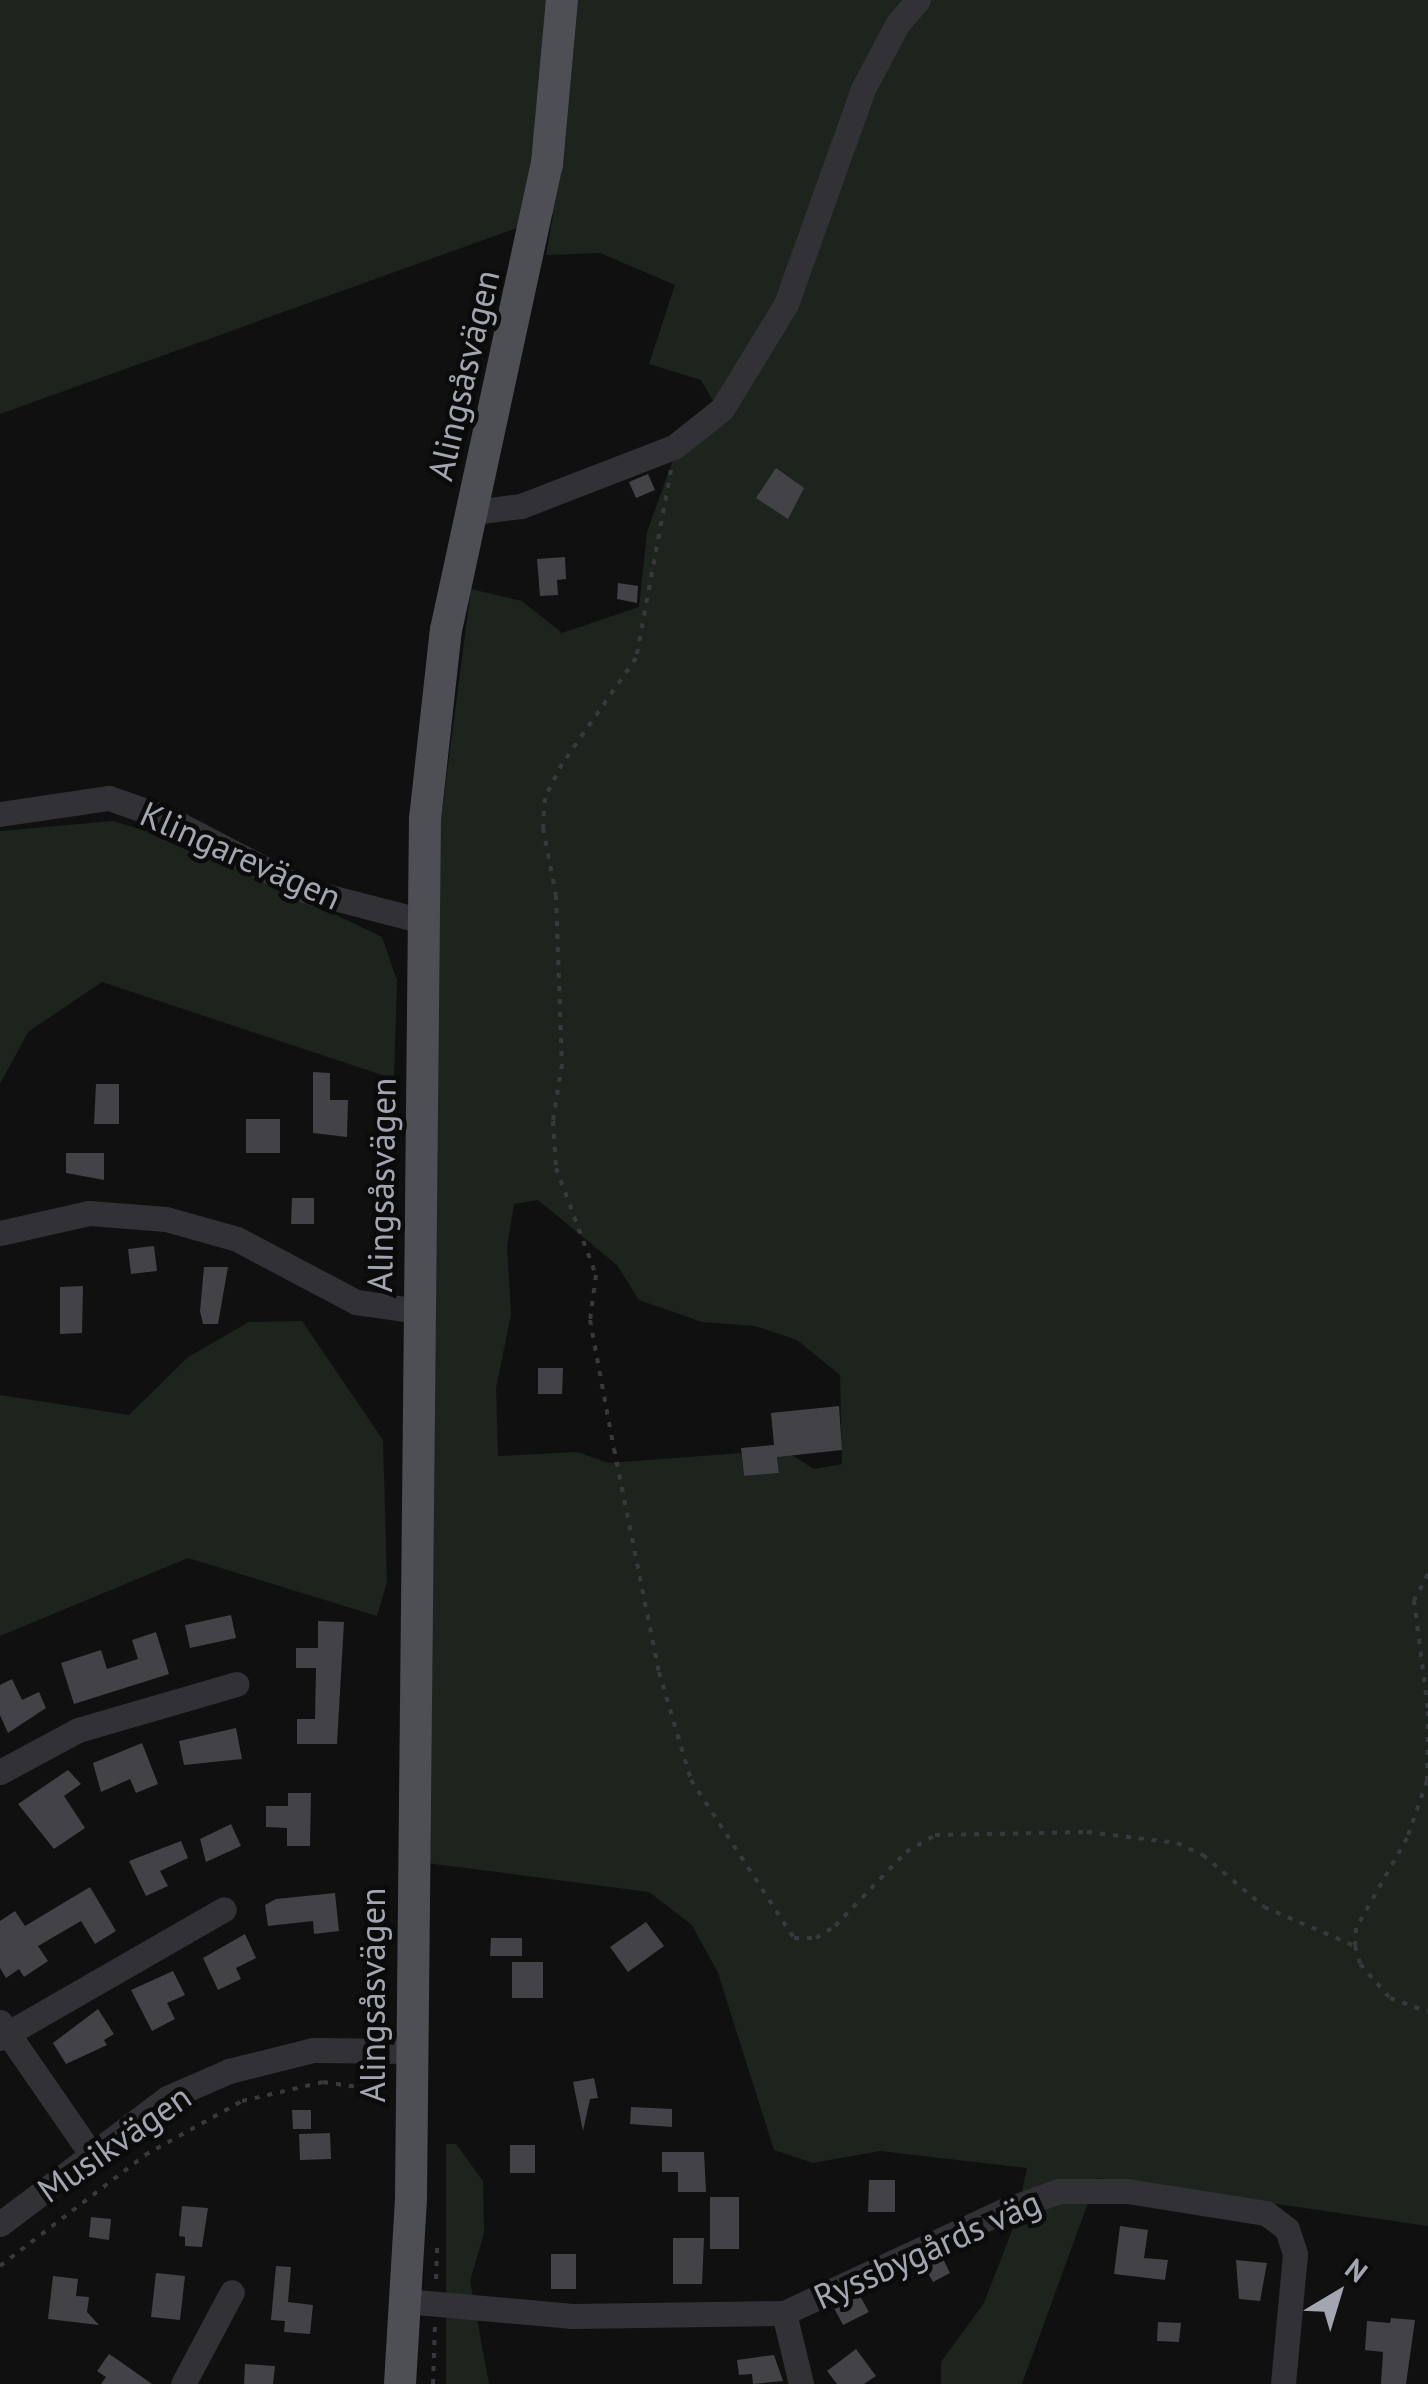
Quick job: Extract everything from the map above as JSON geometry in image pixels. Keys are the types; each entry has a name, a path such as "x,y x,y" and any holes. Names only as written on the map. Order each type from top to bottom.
{"main road":[{"name":"Alingsåsvägen","path":"400,2384 411,2090 423,922 438,677 548,164 562,0"}],"street":[{"path":"474,512 521,506 674,448 722,409 786,304 863,89 901,12 918,0"},
{"name":"Klingarevägen","path":"0,814 110,798 169,819 307,890 423,922"},
{"path":"0,1233 89,1213 166,1219 236,1239 356,1302 420,1311"},
{"path":"0,1772 78,1730 236,1684"},
{"path":"92,2154 2,2031 224,1908"},
{"name":"Musikvägen","path":"0,2224 167,2098 274,2056 410,2052"},
{"name":"Ryssbygårds väg","path":"405,2301 572,2316 784,2313 1003,2211 1060,2191 1127,2192 1266,2213 1287,2229 1295,2254 1283,2384"},
{"path":"183,2384 232,2292"},
{"path":"784,2313 801,2384"}],"path":[{"path":"674,448 636,658 562,764 545,798 543,828 556,895 562,1064 553,1121 556,1168 596,1275 590,1320 614,1449 658,1672 691,1780 794,1938 816,1938 835,1926 906,1852 935,1835 1087,1832 1177,1843 1203,1855 1264,1908 1355,1946"},
{"path":"1428,1574 1414,1600 1428,1711 1427,1782 1407,1838 1356,1928 1355,1946 1360,1964 1390,1998 1428,2012"},
{"path":"0,2266 145,2155 242,2101 323,2082 411,2090"}],"shaded area":[{"path":"0,0 1428,0 1428,2226 1097,2178 1022,2384 941,2384 941,2362 984,2303 1016,2220 1027,2168 880,2151 813,2163 774,2150 718,1973 692,1925 649,1892 427,1863 440,827 471,589 522,601 562,633 639,607 647,532 677,449 726,423 701,380 649,364 675,285 600,253 546,255 553,215 0,414","holes":["538,1200 617,1265 639,1300 702,1322 755,1326 797,1340 840,1375 842,1464 814,1469 776,1445 779,1473 744,1476 741,1453 609,1463 577,1452 498,1456 496,1388 511,1314 507,1247 514,1204"]},
{"path":"113,821 186,843 382,937 397,980 394,1079 102,982 28,1032 0,1084 0,831"},
{"path":"302,1321 383,1440 387,1582 377,1616 188,1558 0,1636 0,1395 129,1415 188,1357 249,1322"},
{"path":"446,2144 456,2144 483,2181 484,2233 470,2281 489,2384 446,2384"}],"building":[{"path":"776,468 804,488 788,519 756,498"},
{"path":"648,474 655,490 636,498 629,482"},
{"path":"565,557 566,579 557,580 558,595 540,596 537,559"},
{"path":"618,583 638,586 637,603 617,599"},
{"path":"313,1072 330,1073 330,1100 348,1100 347,1137 313,1133"},
{"path":"96,1084 119,1084 119,1124 94,1124"},
{"path":"246,1119 280,1119 280,1153 246,1153"},
{"path":"66,1153 104,1153 104,1180 66,1173"},
{"path":"292,1198 314,1198 314,1224 291,1224"},
{"path":"154,1246 157,1271 131,1274 128,1249"},
{"path":"204,1267 228,1267 218,1324 203,1324 200,1311"},
{"path":"83,1286 82,1333 60,1334 60,1287"},
{"path":"538,1368 563,1368 562,1394 538,1394"},
{"path":"839,1406 842,1450 777,1457 779,1473 744,1476 741,1448 774,1445 771,1413"},
{"path":"231,1615 236,1638 190,1648 185,1625"},
{"path":"318,1621 344,1622 337,1744 297,1744 297,1719 315,1719 316,1668 296,1668 296,1648 318,1648"},
{"path":"156,1632 169,1674 74,1704 61,1663 101,1650 107,1669 138,1659 132,1640"},
{"path":"12,1679 22,1700 39,1692 46,1708 8,1733 0,1715 0,1685"},
{"path":"236,1728 242,1759 184,1765 179,1741"},
{"path":"142,1743 158,1784 136,1793 130,1779 101,1792 93,1763"},
{"path":"68,1770 81,1784 64,1796 85,1828 54,1849 18,1804"},
{"path":"288,1793 311,1793 310,1846 287,1846 287,1828 266,1827 266,1806 288,1806"},
{"path":"231,1824 241,1846 206,1862 200,1839"},
{"path":"181,1841 188,1858 160,1871 168,1886 146,1896 129,1861"},
{"path":"90,1887 116,1931 95,1944 81,1921 38,1946 48,1961 24,1977 19,1969 6,1978 0,1968 0,1921 15,1911 25,1926"},
{"path":"335,1893 339,1931 314,1934 313,1921 268,1926 265,1905 276,1899"},
{"path":"646,1922 664,1946 628,1972 610,1947"},
{"path":"245,1934 256,1958 236,1968 241,1979 218,1990 203,1958"},
{"path":"491,1938 522,1938 522,1956 490,1956"},
{"path":"512,1962 543,1962 543,1998 512,1998"},
{"path":"173,1971 185,1995 167,2003 175,2019 152,2031 131,1990"},
{"path":"98,2009 114,2034 104,2040 107,2045 66,2064 53,2043"},
{"path":"594,2078 598,2098 590,2099 583,2131 573,2082"},
{"path":"631,2107 672,2109 672,2127 630,2124"},
{"path":"292,2110 311,2110 311,2129 293,2129"},
{"path":"330,2133 331,2159 300,2160 299,2134"},
{"path":"510,2145 535,2145 535,2173 510,2173"},
{"path":"662,2152 704,2152 706,2192 678,2192 678,2172 662,2172"},
{"path":"869,2180 895,2180 895,2212 868,2212"},
{"path":"710,2197 739,2197 739,2249 710,2249"},
{"path":"182,2206 208,2208 202,2247 185,2246 185,2237 179,2236"},
{"path":"91,2217 111,2219 109,2240 89,2237"},
{"path":"1120,2226 1148,2230 1144,2258 1168,2260 1165,2280 1114,2274"},
{"path":"673,2238 704,2238 702,2284 673,2284"},
{"path":"551,2254 576,2254 576,2289 551,2289"},
{"path":"942,2257 950,2273 933,2282 924,2266"},
{"path":"1236,2260 1267,2263 1260,2301 1239,2299"},
{"path":"276,2266 291,2267 288,2302 313,2305 310,2334 284,2332 285,2321 271,2320"},
{"path":"156,2273 185,2276 180,2320 151,2317"},
{"path":"53,2276 78,2279 76,2296 89,2297 87,2312 99,2325 48,2319"},
{"path":"860,2296 869,2312 843,2325 834,2308"},
{"path":"1391,2318 1415,2320 1406,2384 1381,2384 1383,2352 1365,2350 1367,2321 1390,2323"},
{"path":"1158,2322 1181,2323 1179,2342 1157,2341"},
{"path":"856,2349 876,2376 864,2384 837,2384 827,2371"},
{"path":"109,2354 152,2384 101,2384 106,2377 97,2371"},
{"path":"774,2355 783,2381 753,2384 752,2374 739,2375 737,2360"},
{"path":"245,2364 275,2366 273,2384 244,2384"}]}
